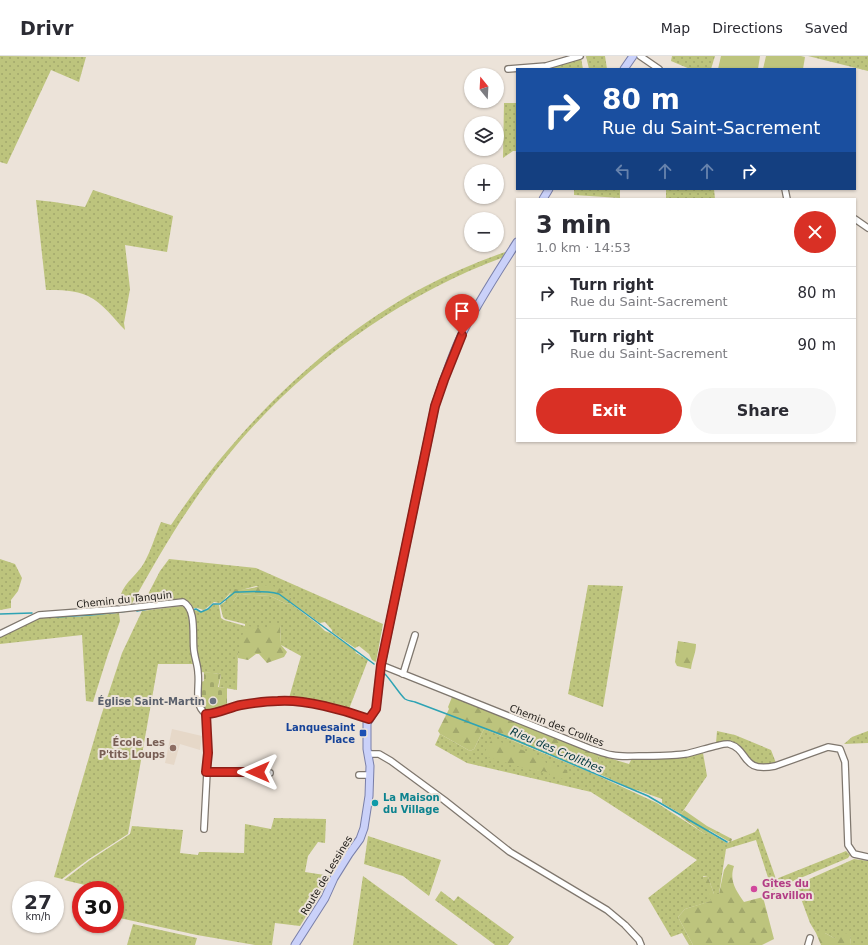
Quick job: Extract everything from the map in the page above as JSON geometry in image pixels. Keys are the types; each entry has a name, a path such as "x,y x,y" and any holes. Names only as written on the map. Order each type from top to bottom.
{"main road":[{"path":"625,68 633,56"},
{"name":"Route de Lessines","path":"294,945 325,898 334,878 345,860 360,839 366,816 369,775 369,754 367,749 368,724 369,719 376,709 381,665 435,406 462,335 478,305 516,244"}],"street":[{"path":"521,68 546,66 580,56"},
{"path":"640,56 658,68"},
{"path":"508,69 516,68"},
{"path":"856,220 868,228"},
{"name":"Chemin du Tanquin","path":"0,634 39,615 120,609 183,602 189,607 192,613 194,651 199,675 198,702 200,709 206,714"},
{"path":"403,674 415,635"},
{"name":"Chemin des Crolites","path":"381,665 591,749 610,755 670,756 701,751 721,744 728,744 736,748 746,761 753,766 766,768 828,747 840,750 845,762 848,845 854,854 868,857"},
{"path":"204,829 208,753 206,714 240,705 278,701 295,701 355,714 369,719"},
{"path":"369,754 379,754 392,762 444,800 510,852 607,910 625,925 639,940 641,945"},
{"path":"206,772 270,773"},
{"path":"359,775 369,775"},
{"path":"808,945 810,938"}],"shaded area":[{"name":"École Les P'tits Loups","path":"172,729 202,736 200,750 180,744 174,765 165,763"}],"green space":[{"path":"0,56 86,57 79,82 51,70 7,164 0,162"},
{"path":"586,56 605,56 607,68 589,68"},
{"path":"672,56 715,56 711,68 688,68 671,61"},
{"path":"721,56 760,56 758,68 718,68"},
{"path":"766,56 805,57 803,68 763,68"},
{"path":"808,56 868,56 868,71"},
{"path":"581,58 583,68 535,68"},
{"path":"504,103 516,103 516,151 513,151 503,158"},
{"path":"93,190 173,216 167,252 125,245 130,289 124,323 125,330 103,307 88,296 73,291 46,290 36,200 85,207"},
{"path":"574,190 620,190 620,198 574,195"},
{"path":"666,190 714,190 715,198 666,198"},
{"path":"508,251 504,257 458,276 413,299 370,326 329,356 290,389 254,425 222,463 175,529 130,607 124,604 121,600 121,594 128,582 144,563 161,522 171,525 223,456 252,422 284,391 351,333 387,309 444,277"},
{"path":"0,559 15,564 22,578 18,591 11,600 11,608 0,610"},
{"path":"169,559 256,568 383,624 376,662 372,660 369,654 359,646 355,648 332,632 325,622 320,623 290,602 291,598 256,586 230,593 222,602 214,602 204,610 193,608 191,604 184,599 145,605 144,602 160,571"},
{"path":"269,585 279,588 291,598 290,603 287,604 270,596 238,594 233,601 225,600 234,589 247,589"},
{"path":"588,585 623,586 603,707 568,694"},
{"path":"238,594 270,596 287,604 290,603 325,631 368,660 349,709 297,698 289,698 301,656 281,645 280,625 270,628 238,651 237,690 219,687 221,674 201,672 197,653 194,610 205,611 214,604 219,605 221,618 245,626 245,624 225,619 223,617 220,605 226,601 233,601"},
{"path":"181,606 188,612 193,664 158,664 128,834 89,859 62,879 54,877 101,716 122,653 142,611"},
{"path":"119,613 120,621 93,702 86,701 82,635 0,644 0,637 41,617 76,617"},
{"path":"275,623 280,625 281,645 287,652 284,657 267,663 259,654 256,654 248,660 238,658 238,651 245,626 269,628"},
{"path":"678,641 696,644 691,669 677,666 675,662"},
{"path":"204,672 221,674 218,687 227,688 227,706 205,711 200,702 201,682 204,681"},
{"path":"452,697 599,755 593,772 484,729 474,749 470,751 440,734 438,731 449,709 448,707"},
{"path":"484,729 592,773 657,803 705,834 708,832 727,843 755,832 758,828 776,879 846,851 850,855 848,858 772,890 756,840 726,849 719,894 714,894 708,877 703,876 712,901 685,909 678,917 693,945 689,945 682,933 671,937 648,898 697,860 591,792 467,763 435,745 440,734 470,751 474,749"},
{"path":"717,731 735,735 771,750 776,763 759,765 751,761 732,741 716,743"},
{"path":"868,731 868,743 844,744 852,737"},
{"path":"492,739 544,758 546,763 567,770 568,776 563,779 543,771 541,773 487,757 483,755"},
{"path":"703,753 707,776 681,814 662,803 662,799 637,790 636,791 593,771 599,755 629,764 632,758 676,758"},
{"path":"684,810 707,826 732,839 731,842 709,830 707,834 705,834 681,817"},
{"path":"274,818 326,819 325,843 318,842 308,856 305,872 331,876 300,926 275,923 272,945 255,945 197,935 124,919 124,881 72,882 64,880 90,860 130,834 132,826 183,830 180,853 198,855 199,852 244,853 245,824 271,829"},
{"path":"368,836 441,860 429,896 403,876 364,864"},
{"path":"854,859 868,861 868,945 851,945 850,936 834,938 825,933 816,933 810,923 796,885"},
{"path":"728,864 734,866 732,876 734,885 744,902 763,897 774,939 762,945 693,945 678,917 685,909 711,901 703,877 708,877 714,894 719,894 724,870"},
{"path":"363,876 458,945 353,945"},
{"path":"441,891 454,901 458,896 514,937 508,945 495,945 435,900"},
{"path":"133,924 197,938 195,945 127,945"},
{"path":"816,933 825,933 834,938 846,933 850,935 851,945 821,945"}],"waterway":[{"name":"Rieu des Crolithes","path":"192,610 196,609 201,612 208,609 213,604 220,604 235,592 262,592 279,594 374,664"},
{"name":"Rieu des Crolithes","path":"137,611 159,607"},
{"name":"Rieu des Crolithes","path":"56,617 128,611"},
{"name":"Rieu des Crolithes","path":"0,614 32,613"},
{"name":"Rieu des Crolithes","path":"385,674 406,700 415,702 513,739 648,796 727,842"}],"place":[{"name":"Église Saint-Martin","path":"213,701"},
{"name":"Lanquesaint Place","path":"363,733"},
{"name":"École Les P'tits Loups","path":"173,748"},
{"name":"La Maison du Village","path":"375,803"},
{"name":"Gîtes du Gravillon","path":"754,889"}],"route":[{"path":"258,772 206,772 208,753 206,714 240,705 278,701 295,701 349,712 369,719 376,709 381,665 435,406 462,335"}]}
